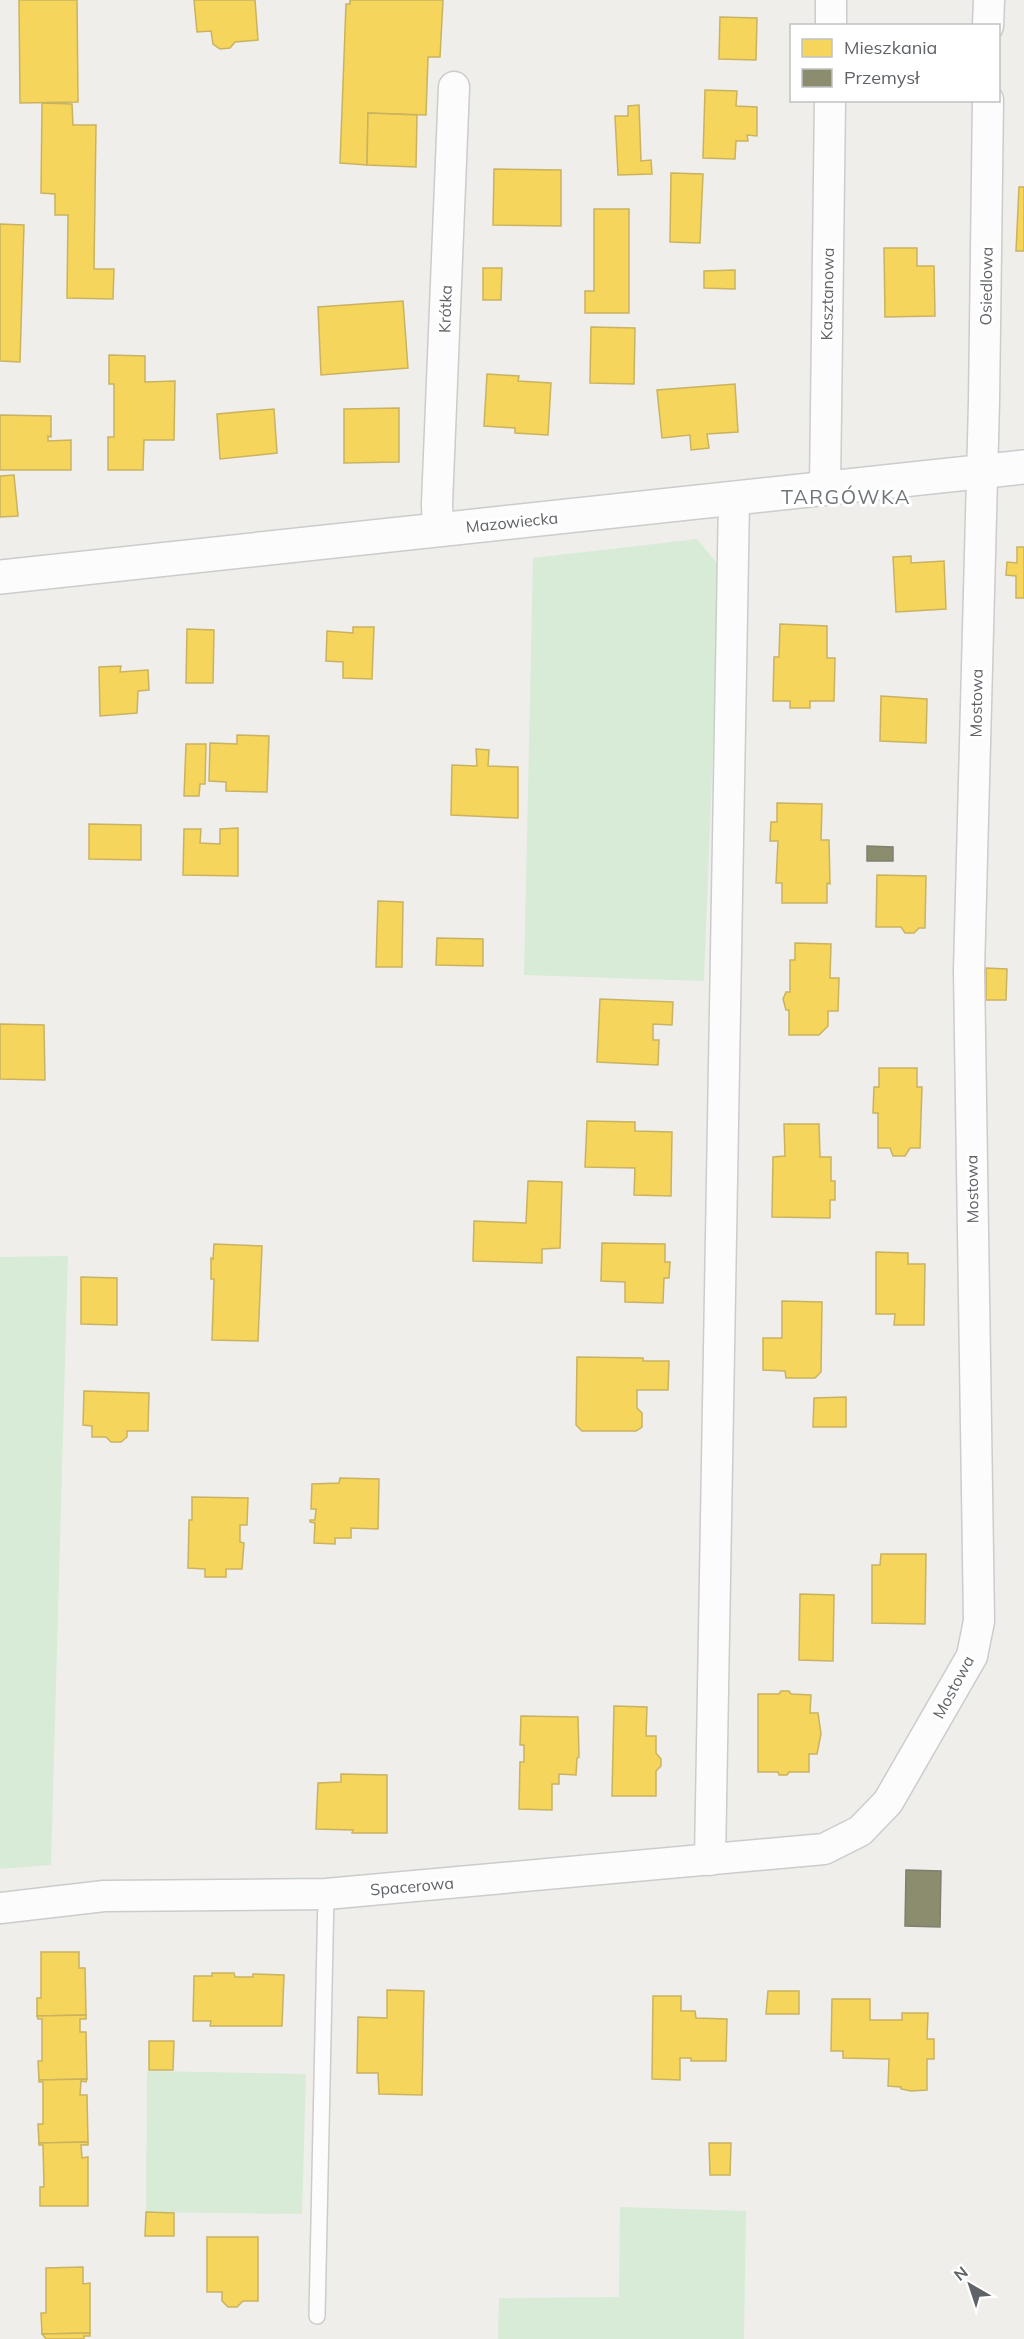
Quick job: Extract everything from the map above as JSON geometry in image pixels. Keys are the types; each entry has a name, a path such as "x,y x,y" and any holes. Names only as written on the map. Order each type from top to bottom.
{"street":[{"path":"831,0 831,24"},
{"path":"988,24 989,0"},
{"name":"Krótka","path":"438,531 437,504 454,87"},
{"name":"Kasztanowa","path":"825,488 830,102"},
{"name":"Osiedlowa","path":"981,471 988,102"},
{"name":"Mazowiecka","path":"0,577 1024,467"},
{"name":"Mostowa","path":"824,1849 860,1831 888,1802 972,1656 979,1621 969,971 981,471"},
{"path":"710,1860 734,499"},
{"name":"Spacerowa","path":"0,1908 104,1896 326,1894 824,1849"}],"lane":[{"path":"317,2316 326,1894"}],"green space":[{"path":"697,539 720,567 704,981 524,975 533,558"},
{"path":"68,1256 51,1865 0,1869 0,1257"},
{"path":"147,2071 306,2074 302,2214 146,2212"},
{"path":"620,2207 746,2211 744,2339 498,2339 499,2298 619,2297"}],"building: Mieszkania":[{"path":"19,0 77,0 78,102 20,103"},
{"path":"194,0 255,0 258,40 235,42 230,48 220,49 213,44 211,31 197,32"},
{"path":"350,0 443,0 440,57 428,57 426,115 368,113 367,165 340,163 346,4 350,4"},
{"path":"720,17 757,18 756,60 719,59"},
{"path":"705,90 737,91 736,106 757,107 757,136 747,135 748,141 736,141 735,159 703,158"},
{"path":"42,103 72,104 73,125 96,125 94,269 114,269 113,299 67,298 68,215 55,215 55,194 41,193"},
{"path":"639,105 641,161 651,160 652,174 618,175 615,116 628,116 628,106"},
{"path":"368,113 417,115 416,167 367,165"},
{"path":"494,169 561,170 561,226 493,225"},
{"path":"671,173 703,174 700,243 670,242"},
{"path":"1019,187 1024,187 1024,251 1016,251"},
{"path":"594,209 629,209 629,313 585,313 585,291 594,291"},
{"path":"0,224 24,225 20,362 0,361"},
{"path":"884,248 917,248 917,266 934,266 935,316 885,317"},
{"path":"483,268 502,268 501,300 483,300"},
{"path":"735,270 735,289 704,288 704,271"},
{"path":"403,301 408,368 321,375 318,307"},
{"path":"591,327 635,328 634,384 590,383"},
{"path":"109,355 145,356 145,382 175,381 174,440 144,440 143,470 108,470 108,437 114,437 114,384 109,384"},
{"path":"487,374 519,376 518,381 551,383 548,435 515,433 515,428 484,426"},
{"path":"735,384 738,432 707,434 709,448 691,450 690,435 662,438 657,390"},
{"path":"399,408 399,462 344,463 344,409"},
{"path":"274,409 277,453 220,459 217,414"},
{"path":"0,415 51,416 51,437 48,436 48,441 71,440 71,470 0,470"},
{"path":"14,475 18,516 0,517 0,476"},
{"path":"1017,547 1024,547 1024,598 1016,598 1016,576 1006,575 1007,562 1017,563"},
{"path":"911,556 911,563 944,561 946,609 896,612 893,557"},
{"path":"780,624 827,626 827,658 835,658 834,701 810,701 810,708 790,708 790,701 773,701 774,657 779,657"},
{"path":"353,627 374,627 372,679 343,678 343,662 326,661 327,631 353,633"},
{"path":"187,629 214,630 213,683 186,683"},
{"path":"121,666 120,672 148,670 149,690 138,691 137,713 100,716 99,667"},
{"path":"881,696 927,699 926,743 880,741"},
{"path":"237,735 269,736 267,792 226,791 226,782 209,781 210,743 237,744"},
{"path":"186,744 206,744 205,784 200,784 199,796 184,796"},
{"path":"476,749 489,750 488,766 518,767 518,818 451,815 452,765 477,766"},
{"path":"777,803 822,804 821,840 829,840 830,884 827,883 827,903 782,903 782,883 776,883 778,841 770,841 771,822 777,822"},
{"path":"89,824 141,825 141,860 89,859"},
{"path":"238,828 238,876 183,875 184,829 201,829 200,843 220,844 220,829"},
{"path":"877,875 926,876 925,928 919,928 914,933 905,933 901,927 876,927"},
{"path":"378,901 403,902 402,967 376,967"},
{"path":"437,938 483,939 483,966 436,965"},
{"path":"795,943 831,944 830,978 839,978 838,1011 828,1011 828,1026 819,1035 789,1035 789,1010 786,1010 783,999 786,992 790,992 790,960 795,960"},
{"path":"986,968 1007,969 1006,1000 986,1000"},
{"path":"600,999 673,1002 672,1025 653,1024 653,1040 659,1040 658,1065 597,1062"},
{"path":"0,1024 44,1025 45,1080 0,1079"},
{"path":"879,1068 917,1068 917,1087 922,1087 920,1148 910,1148 905,1156 893,1156 890,1148 878,1148 878,1113 873,1113 874,1087 879,1087"},
{"path":"587,1121 635,1122 635,1131 672,1132 671,1196 634,1195 635,1168 585,1167"},
{"path":"784,1124 819,1124 820,1157 831,1157 831,1181 835,1181 835,1200 830,1200 830,1218 772,1217 773,1157 785,1156"},
{"path":"528,1181 562,1182 560,1248 542,1249 542,1263 473,1261 474,1221 526,1223"},
{"path":"602,1243 665,1244 665,1262 670,1262 669,1278 664,1278 663,1303 625,1302 625,1282 601,1281"},
{"path":"214,1244 262,1246 258,1341 212,1340 214,1279 211,1279 211,1258 213,1259"},
{"path":"876,1252 908,1253 908,1264 925,1264 924,1325 894,1325 895,1314 876,1314"},
{"path":"81,1277 117,1278 117,1325 81,1324"},
{"path":"782,1301 822,1302 821,1372 815,1378 786,1378 785,1371 763,1370 763,1338 782,1338"},
{"path":"577,1357 643,1358 643,1361 669,1361 668,1390 637,1390 637,1408 642,1413 642,1427 636,1431 582,1431 576,1425"},
{"path":"84,1391 149,1393 148,1431 127,1431 127,1437 121,1442 111,1442 106,1437 92,1437 92,1426 83,1425"},
{"path":"846,1397 846,1427 813,1427 814,1398"},
{"path":"340,1478 379,1479 378,1529 351,1528 351,1538 335,1538 335,1544 314,1543 315,1523 310,1522 310,1520 315,1520 316,1509 311,1509 312,1484 339,1483"},
{"path":"192,1497 248,1498 247,1525 240,1525 240,1542 244,1543 242,1569 226,1569 226,1577 205,1577 205,1569 188,1568"},
{"path":"881,1554 926,1554 925,1624 872,1623 872,1565 880,1565"},
{"path":"800,1594 834,1595 833,1661 799,1660"},
{"path":"781,1691 811,1695 810,1713 818,1713 821,1734 817,1754 809,1754 809,1772 789,1772 787,1775 779,1775 778,1772 758,1772 758,1694 779,1694"},
{"path":"614,1706 647,1707 646,1736 656,1736 656,1753 661,1759 661,1766 656,1771 656,1796 612,1796"},
{"path":"521,1716 578,1717 579,1757 577,1758 576,1775 559,1774 559,1784 552,1784 552,1810 519,1809 520,1762 524,1762 524,1745 520,1745"},
{"path":"341,1774 387,1775 387,1833 352,1833 353,1830 316,1829 318,1783 341,1782"},
{"path":"41,1952 79,1952 79,1968 85,1968 86,2015 37,2016 37,1998 41,1998"},
{"path":"212,1973 234,1973 235,1977 253,1977 253,1974 284,1975 282,2026 210,2026 211,2021 193,2021 194,1976 212,1976"},
{"path":"387,1990 424,1991 422,2095 379,2094 378,2073 357,2073 358,2017 387,2018"},
{"path":"768,1991 799,1991 799,2014 766,2014"},
{"path":"653,1996 681,1996 681,2011 695,2011 696,2018 727,2019 726,2061 691,2061 691,2058 680,2058 680,2080 652,2079"},
{"path":"832,1999 870,1999 870,2020 902,2020 902,2013 928,2013 927,2039 934,2039 934,2059 927,2059 927,2090 911,2091 888,2086 889,2059 843,2058 843,2051 831,2051"},
{"path":"86,2015 86,2019 80,2019 80,2032 86,2032 87,2079 39,2080 38,2061 42,2061 42,2019 38,2019 37,2016"},
{"path":"149,2041 174,2041 173,2070 149,2070"},
{"path":"87,2079 86,2082 81,2081 80,2095 87,2095 88,2142 39,2143 38,2124 43,2124 43,2082 39,2080"},
{"path":"88,2142 88,2145 81,2145 82,2158 88,2157 88,2206 40,2206 40,2187 44,2187 43,2145 39,2143"},
{"path":"709,2143 731,2143 730,2175 710,2175"},
{"path":"146,2212 174,2213 174,2236 145,2236"},
{"path":"207,2237 258,2237 258,2301 243,2301 237,2307 228,2307 222,2301 222,2292 207,2292"},
{"path":"83,2267 83,2284 90,2283 90,2333 42,2334 41,2313 46,2313 46,2268"},
{"path":"90,2333 90,2336 84,2336 84,2339 46,2339 42,2334"}],"building: Przemysł":[{"path":"867,846 893,847 893,861 867,861"},
{"path":"906,1870 941,1871 940,1927 905,1926"}],"district":[{"name":"TARGÓWKA","path":"846,496"}]}
